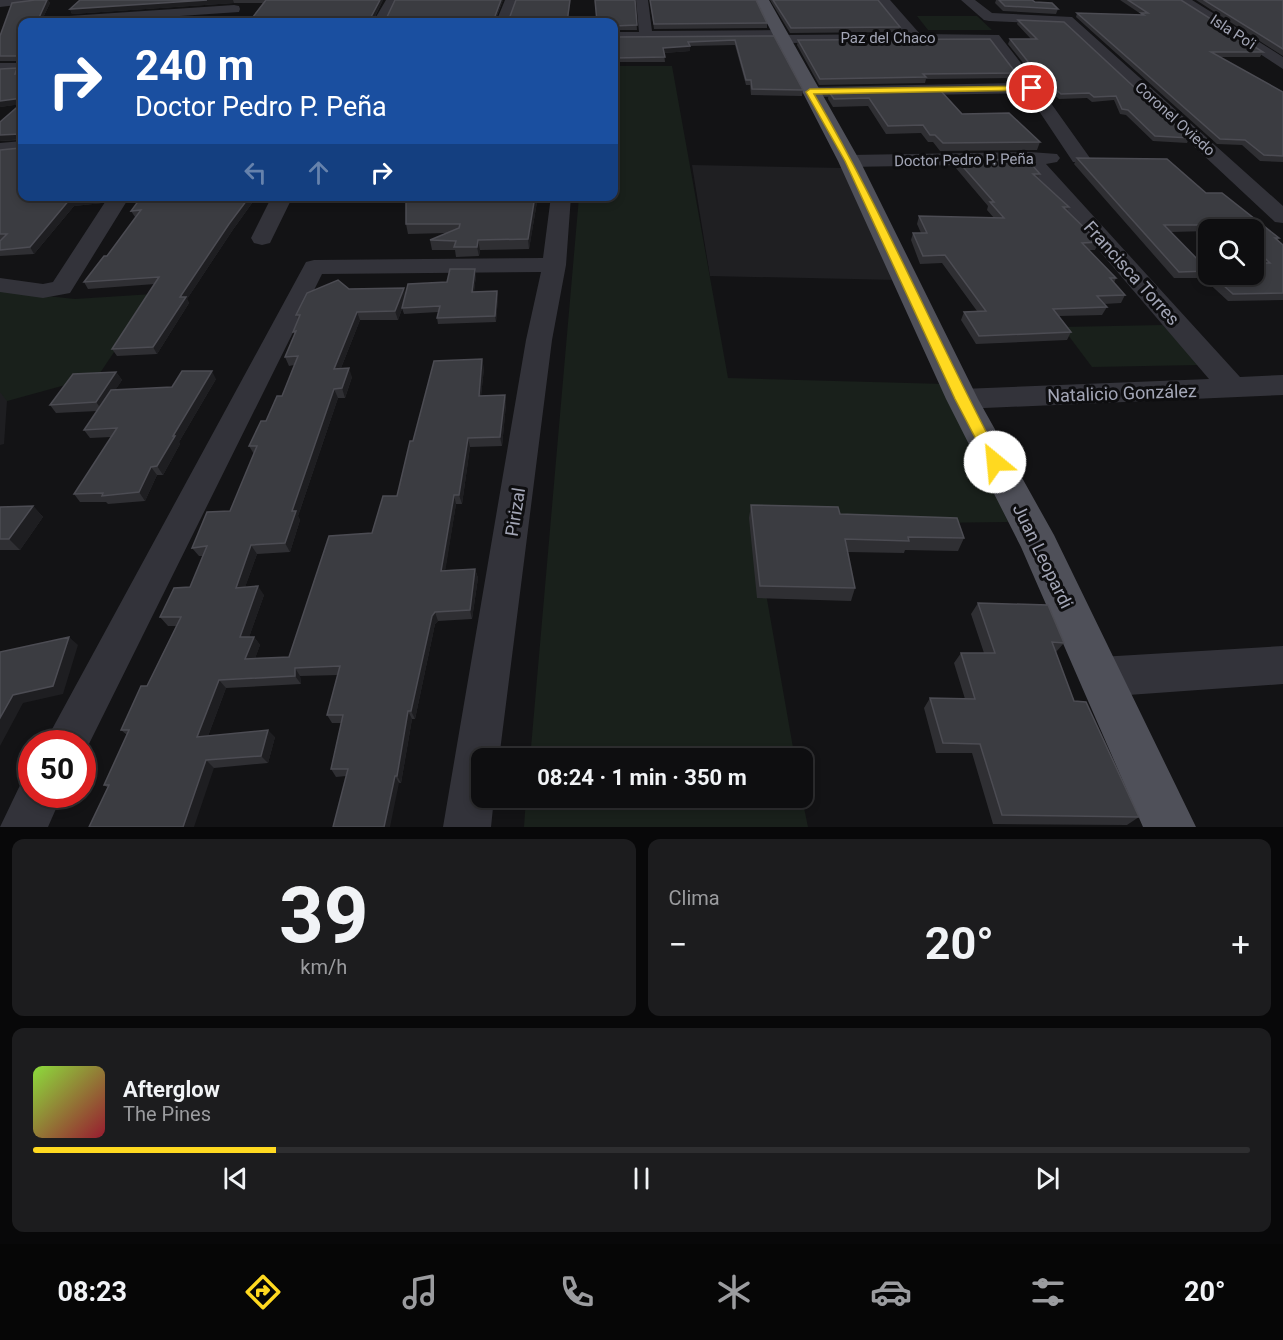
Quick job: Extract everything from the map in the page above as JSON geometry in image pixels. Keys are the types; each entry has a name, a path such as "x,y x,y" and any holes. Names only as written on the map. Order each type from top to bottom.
{"main road":[{"name":"Juan Leopardi","path":"762,0 849,161 962,399 1040,546 1170,827"}],"street":[{"path":"0,3 25,0"},
{"path":"381,18 392,0"},
{"path":"504,18 511,0"},
{"path":"642,0 646,36"},
{"path":"883,0 916,38"},
{"name":"Coronel Oviedo","path":"967,0 989,17 1067,20 1283,217"},
{"name":"Isla Po'i","path":"1183,0 1283,64"},
{"name":"Isla Po'i","path":"1194,0 1283,56"},
{"path":"96,18 236,5"},
{"path":"56,18 65,7"},
{"name":"Paz del Chaco","path":"618,36 994,38 1032,88"},
{"path":"0,68 18,67"},
{"path":"810,92 1032,88"},
{"name":"Doctor Pedro P. Peña","path":"849,161 1080,158 1032,88"},
{"path":"0,149 18,147"},
{"name":"Francisca Torres","path":"1030,158 1233,388"},
{"path":"0,285 43,291 61,288 117,201"},
{"path":"262,238 280,201"},
{"name":"Pirizal","path":"467,827 539,340 554,265 560,201"},
{"path":"73,730 314,267 554,265"},
{"name":"Natalicio González","path":"962,399 1283,385"},
{"path":"1100,677 1283,665"},
{"path":"23,827 32,808"}],"shaded area":[{"path":"917,16 977,16 992,30 928,30"},
{"path":"618,66 672,66 728,378 945,384 1008,522 754,525 793,748 531,748 579,201 618,201"},
{"path":"692,165 843,168 899,280 710,276"},
{"path":"0,291 75,299 153,294 98,376 0,403"},
{"path":"1163,325 1199,365 1092,367 1062,327"},
{"path":"525,808 804,808 808,827 524,827"}],"building":[{"path":"47,0 39,18 18,18 18,56 0,56 0,36 12,3"},
{"path":"80,0 207,0 70,9"},
{"path":"266,0 380,0 371,18 252,18"},
{"path":"395,0 501,0 494,18 386,18"},
{"path":"516,0 570,0 568,18 509,18"},
{"path":"595,0 635,0 637,25 618,26 618,18 597,18"},
{"path":"650,0 756,0 767,23 654,24"},
{"path":"773,0 878,0 900,27 791,28"},
{"path":"999,0 1032,0 1052,3 1058,9 1005,6"},
{"path":"1128,0 1181,0 1263,52 1211,52 1283,92 1283,156 1264,155 1245,140 1220,139 1077,13 1144,15 1141,13 1148,13"},
{"path":"1204,0 1283,0 1283,49"},
{"path":"1018,20 1064,22 1189,138 1155,136 1128,110 1122,109 1116,96 1094,97 1089,93 1061,94 1037,73 1010,39 1037,39"},
{"path":"774,36 803,90 752,89 751,80 746,80 735,40 688,42 690,46 663,48 665,57 618,58 618,37"},
{"path":"990,39 1016,73 923,74 926,77 820,79 798,40"},
{"path":"17,68 15,74 18,74 18,99 0,101 0,69"},
{"path":"940,90 962,114 1009,113 1040,142 943,143 935,135 930,135 923,125 888,126 869,98 834,99 829,92"},
{"path":"18,106 18,134 0,135 0,122"},
{"path":"18,148 18,201 68,201 30,247 0,250 0,241 7,234 0,234 0,150"},
{"path":"1077,158 1167,159 1206,193 1222,193 1255,219 1198,219 1198,225 1164,225 1198,260 1198,271 1179,272"},
{"path":"1027,159 1040,174 1033,174 1069,207 1063,207 1099,242 1082,243 1116,278 1110,278 1125,295 1097,296 1107,307 1053,309 1071,332 979,336 964,312 986,311 945,255 923,256 913,233 927,233 919,216 1004,218 990,202 994,202 957,160"},
{"path":"138,201 246,201 180,297 186,297 153,347 112,349 159,277 84,282 104,256 107,256 141,210 131,211"},
{"path":"406,201 534,201 528,239 478,240 477,247 454,247 456,241 430,240 459,228 460,224 406,224"},
{"path":"1264,226 1279,238 1275,238 1283,245 1283,293 1233,294 1223,285 1264,285 1264,263 1270,263 1264,257"},
{"path":"450,269 475,269 472,292 497,291 495,316 437,318 440,306 402,308 408,284 447,282"},
{"path":"338,280 349,289 404,288 395,311 357,312 334,369 349,368 342,388 334,389 292,511 296,511 285,543 251,545 236,588 258,586 240,637 254,637 245,659 289,657 329,536 372,533 383,496 397,496 410,441 413,441 434,361 482,359 479,396 505,395 500,437 468,438 459,495 454,495 441,571 475,569 470,610 435,612 432,616 411,711 408,711 397,776 395,776 384,827 333,827 348,769 331,769 343,715 327,715 340,666 295,668 295,676 219,680 197,737 268,730 261,756 206,760 183,827 89,827 109,785 104,785 129,730 121,730 141,686 147,686 181,617 160,617 174,588 190,587 207,546 192,548 207,512 230,511 257,446 249,446 261,421 266,421 277,396 282,396 298,356 285,357 296,331 293,332 300,315 296,315 307,293"},
{"path":"182,371 212,371 157,466 151,467 139,492 102,496 103,493 74,494 117,428 84,430 111,390 172,387"},
{"path":"116,372 96,402 50,405 73,374"},
{"path":"751,505 838,507 840,514 957,518 964,538 908,537 909,541 845,539 855,588 760,586"},
{"path":"33,506 9,539 0,539 0,507"},
{"path":"978,603 1048,605 1064,643 1052,642 1074,701 1086,702 1139,817 1002,815 980,744 943,743 930,698 975,699 961,653 995,653"},
{"path":"69,637 53,686 13,695 0,718 0,652"}],"route":[{"path":"995,462 962,399 849,161 810,92 1032,88"}]}
